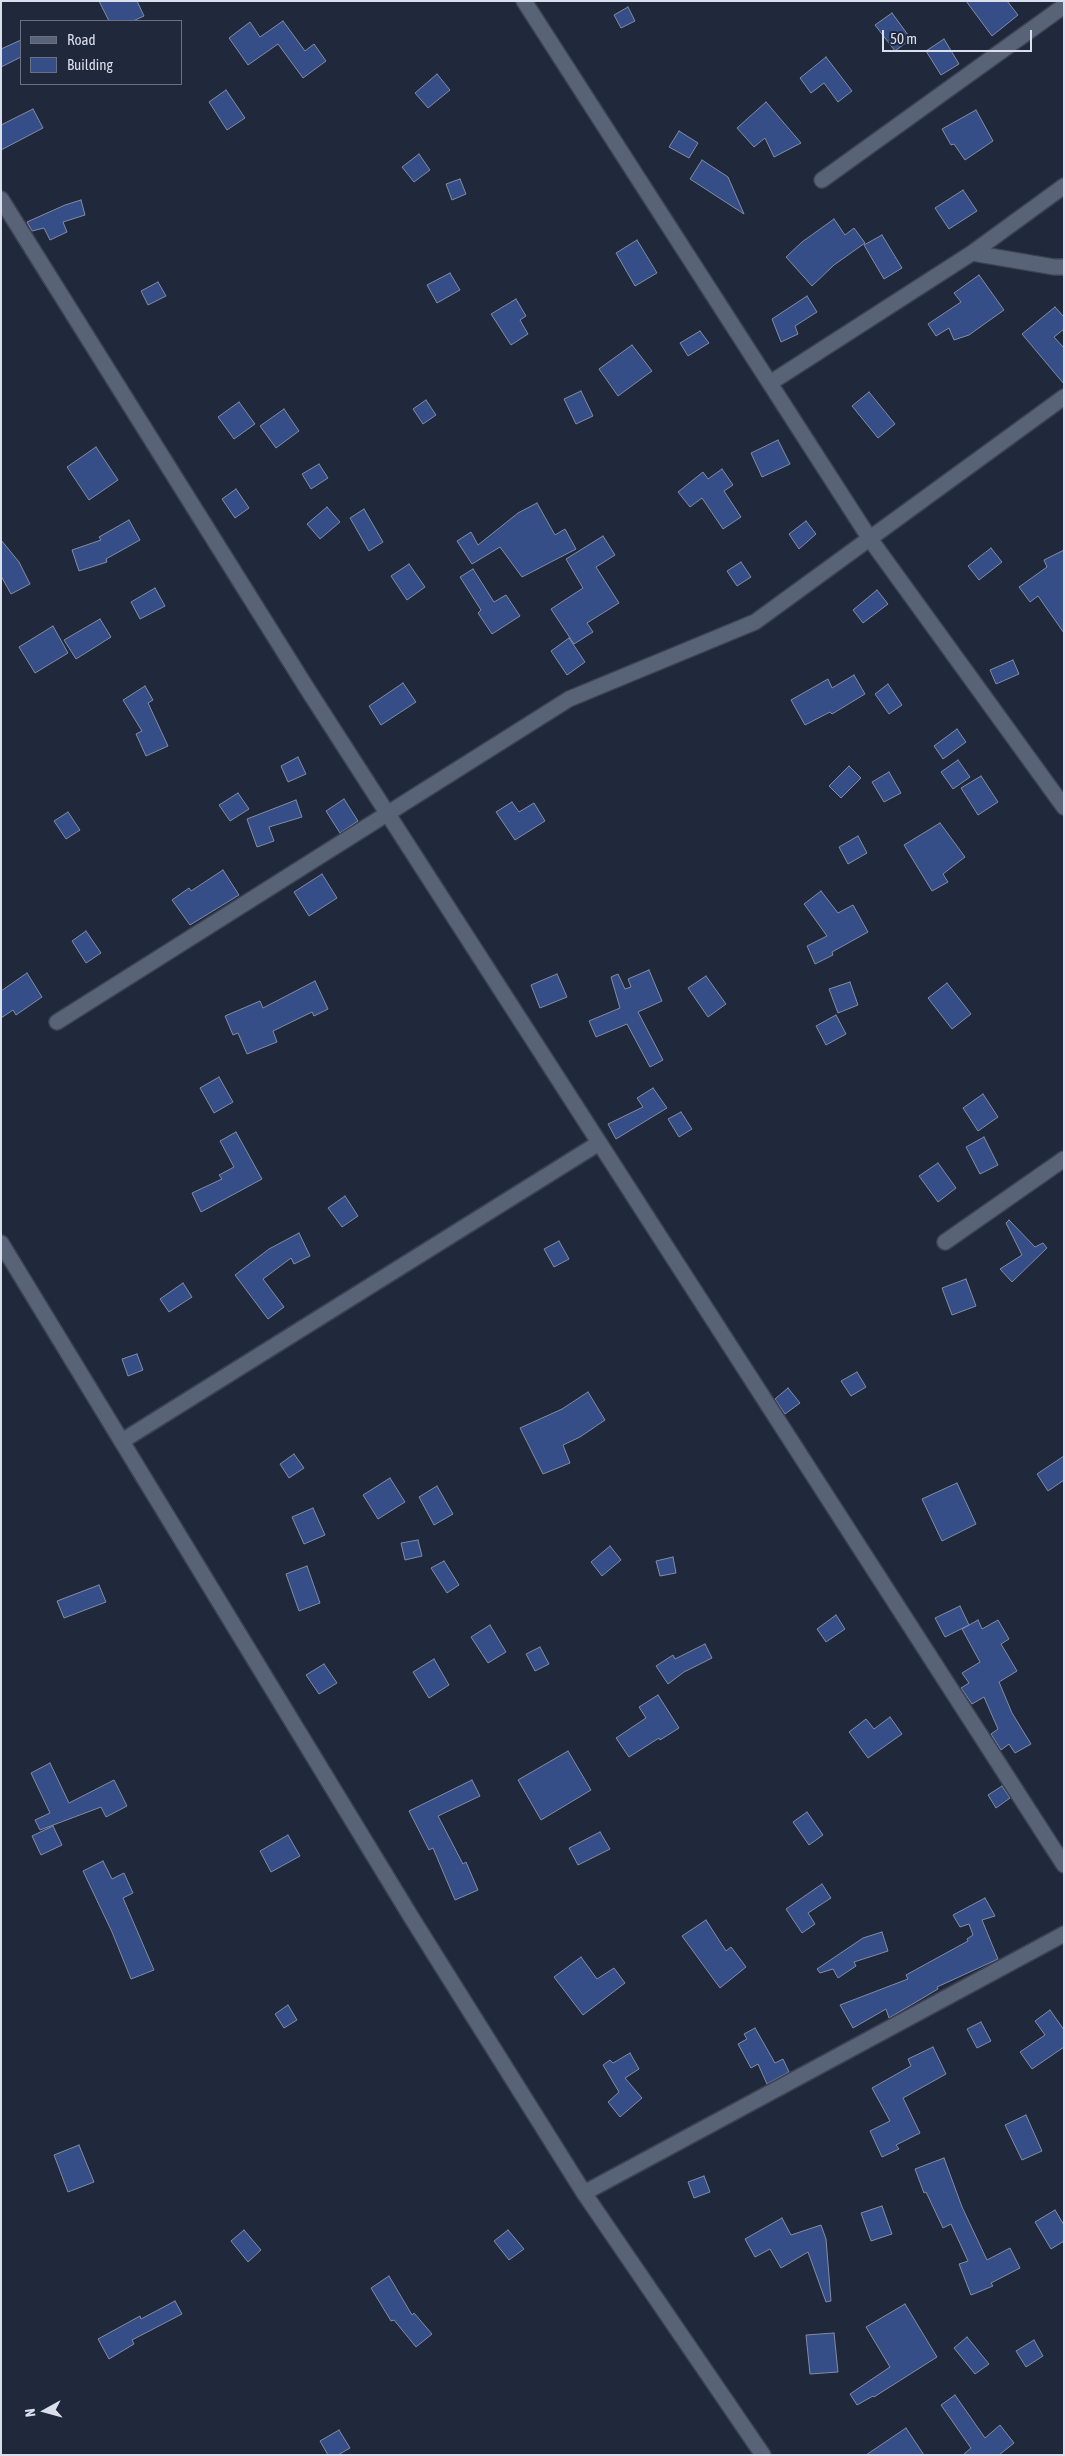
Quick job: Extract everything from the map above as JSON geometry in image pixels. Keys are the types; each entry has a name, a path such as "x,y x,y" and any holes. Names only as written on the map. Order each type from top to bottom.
{"street":[{"path":"524,1 870,538 1064,806"},
{"path":"822,180 1064,6"},
{"path":"770,383 972,252 1064,186"},
{"path":"1,199 388,814 1064,1865"},
{"path":"972,252 1054,267 1064,267"},
{"path":"58,1022 569,699 755,622 1064,397"},
{"path":"122,1441 599,1143"},
{"path":"945,1242 1064,1158"},
{"path":"1,1243 408,1911 584,2193 763,2455"},
{"path":"584,2193 1064,1934"}],"building":[{"path":"99,1 137,1 144,16 135,20 108,20"},
{"path":"966,1 1007,1 1018,15 992,36"},
{"path":"628,7 635,21 621,28 614,15"},
{"path":"892,13 911,39 895,51 875,25"},
{"path":"283,21 305,51 314,44 326,61 303,78 278,44 248,65 229,38 250,22 260,37"},
{"path":"944,39 959,64 941,75 926,51"},
{"path":"20,40 20,58 1,67 1,49"},
{"path":"826,57 852,91 838,102 824,83 811,93 800,78"},
{"path":"437,74 450,90 428,108 415,93"},
{"path":"226,90 245,118 227,130 209,102"},
{"path":"766,102 801,143 774,157 765,138 754,147 737,128"},
{"path":"33,109 43,128 1,150 1,125"},
{"path":"976,110 993,141 965,160 954,144 951,145 942,129"},
{"path":"679,131 698,143 689,158 669,147"},
{"path":"419,154 430,170 414,182 402,167"},
{"path":"702,160 728,177 744,214 690,179"},
{"path":"460,179 466,194 452,200 446,184"},
{"path":"963,190 977,211 949,229 935,208"},
{"path":"81,200 85,215 63,222 67,232 50,240 44,228 32,231 27,222 65,205"},
{"path":"834,219 845,235 854,228 865,243 834,265 812,286 786,257 802,242"},
{"path":"882,235 902,268 884,279 864,245"},
{"path":"637,240 657,273 635,286 616,253"},
{"path":"450,273 460,290 437,303 427,285"},
{"path":"979,275 1004,310 969,335 954,340 949,328 936,336 928,324 961,302 954,293"},
{"path":"158,282 166,296 148,305 141,291"},
{"path":"807,296 817,312 795,326 798,334 781,342 772,319"},
{"path":"516,299 526,316 520,320 528,334 511,345 491,314"},
{"path":"1055,307 1064,317 1064,329 1054,337 1064,348 1064,384 1022,334"},
{"path":"700,331 709,343 688,356 680,343"},
{"path":"632,345 652,371 618,396 599,369"},
{"path":"581,391 593,416 576,424 564,399"},
{"path":"869,392 895,424 878,438 852,406"},
{"path":"426,400 436,415 423,424 413,409"},
{"path":"239,402 255,424 234,439 218,417"},
{"path":"284,409 299,431 276,448 260,426"},
{"path":"778,440 790,464 762,477 751,453"},
{"path":"96,447 118,480 89,500 67,467"},
{"path":"319,464 328,478 311,489 302,474"},
{"path":"722,469 733,485 724,491 741,517 723,529 702,498 690,507 678,492 703,472 708,479"},
{"path":"236,489 249,508 235,518 222,499"},
{"path":"537,503 555,535 565,529 576,549 522,577 500,547 472,564 457,541 471,532 478,545 518,513"},
{"path":"327,507 340,522 320,539 307,524"},
{"path":"364,509 383,542 369,551 350,518"},
{"path":"129,520 140,540 106,559 107,562 79,571 72,550 101,540 99,537"},
{"path":"806,521 816,534 799,549 789,534"},
{"path":"603,536 615,555 596,567 619,603 587,623 593,632 574,644 551,609 583,588 566,559"},
{"path":"1,540 19,562 30,584 11,594 1,576"},
{"path":"991,548 1002,562 979,580 968,566"},
{"path":"1064,550 1064,633 1038,596 1030,602 1019,587 1047,567 1044,560"},
{"path":"741,562 751,577 737,586 727,571"},
{"path":"409,564 425,587 407,600 391,576"},
{"path":"473,569 494,602 506,595 520,616 492,634 478,613 481,610 460,577"},
{"path":"155,588 165,606 140,619 131,602"},
{"path":"877,590 888,604 863,623 853,610"},
{"path":"100,619 111,637 76,659 64,640"},
{"path":"53,626 68,653 35,673 19,647"},
{"path":"569,638 585,662 567,675 551,651"},
{"path":"1013,660 1019,674 996,684 990,670"},
{"path":"854,675 865,694 832,714 830,712 805,725 791,700 828,679 832,688"},
{"path":"403,683 416,702 381,725 369,706"},
{"path":"888,684 902,705 889,714 875,694"},
{"path":"145,686 153,700 148,703 168,746 146,756 136,734 142,731 123,700"},
{"path":"957,729 966,742 943,759 934,746"},
{"path":"298,757 306,774 288,782 281,766"},
{"path":"958,760 970,777 953,789 941,772"},
{"path":"849,766 861,778 841,798 829,786"},
{"path":"889,772 901,793 884,802 872,782"},
{"path":"981,776 998,802 978,815 961,788"},
{"path":"238,793 249,809 230,821 219,805"},
{"path":"344,799 358,821 340,833 326,811"},
{"path":"296,800 302,817 269,827 274,841 257,847 247,819"},
{"path":"512,802 519,812 534,803 545,821 515,840 496,812"},
{"path":"68,812 80,830 66,839 54,821"},
{"path":"940,823 965,857 943,874 948,882 932,891 904,845"},
{"path":"858,836 867,853 848,864 839,847"},
{"path":"223,870 239,895 190,925 172,900 189,888 191,891"},
{"path":"322,874 337,898 309,916 294,892"},
{"path":"821,891 838,913 853,905 868,932 832,952 833,955 815,964 807,946 827,936 804,904"},
{"path":"86,931 101,953 86,963 72,941"},
{"path":"649,970 662,1001 638,1012 663,1060 650,1067 627,1024 596,1037 589,1021 620,1008 611,977 618,974 625,989 631,987 628,979"},
{"path":"27,973 42,997 16,1015 13,1010 1,1018 1,991"},
{"path":"557,974 567,997 540,1008 531,985"},
{"path":"706,976 726,1004 708,1017 688,988"},
{"path":"315,981 328,1009 314,1016 312,1012 273,1031 277,1042 247,1054 238,1033 233,1035 225,1016 260,1001 263,1008"},
{"path":"850,982 858,1005 838,1013 829,989"},
{"path":"947,983 971,1014 952,1029 928,998"},
{"path":"836,1015 846,1034 826,1045 816,1026"},
{"path":"219,1077 233,1102 214,1113 200,1088"},
{"path":"653,1088 667,1108 616,1139 608,1124 643,1107 637,1098"},
{"path":"983,1094 998,1117 978,1131 963,1108"},
{"path":"681,1112 692,1129 679,1137 668,1119"},
{"path":"236,1132 262,1179 201,1212 192,1193 222,1179 219,1175 234,1167 220,1141"},
{"path":"984,1137 998,1165 980,1174 966,1147"},
{"path":"938,1163 956,1188 938,1202 919,1176"},
{"path":"345,1196 358,1216 342,1227 328,1208"},
{"path":"1009,1220 1035,1247 1043,1243 1047,1248 1012,1282 1000,1269 1022,1255 1006,1223"},
{"path":"299,1233 310,1256 294,1264 291,1258 263,1279 284,1307 268,1319 235,1275 269,1249"},
{"path":"559,1241 569,1259 554,1267 544,1249"},
{"path":"966,1279 976,1306 952,1315 942,1288"},
{"path":"183,1283 192,1297 169,1312 160,1299"},
{"path":"137,1354 143,1370 128,1376 122,1359"},
{"path":"857,1372 866,1387 851,1396 841,1381"},
{"path":"788,1388 800,1403 785,1414 775,1399"},
{"path":"588,1392 605,1420 580,1437 563,1445 570,1463 543,1474 520,1428 562,1409"},
{"path":"294,1454 304,1468 289,1478 280,1464"},
{"path":"1064,1456 1064,1480 1048,1491 1037,1474"},
{"path":"390,1478 405,1502 378,1519 363,1495"},
{"path":"957,1483 976,1524 942,1541 922,1499"},
{"path":"437,1486 453,1514 434,1525 419,1497"},
{"path":"313,1508 325,1535 304,1544 292,1517"},
{"path":"418,1540 422,1556 405,1560 401,1543"},
{"path":"610,1546 621,1560 602,1576 591,1562"},
{"path":"673,1557 676,1573 660,1576 656,1561"},
{"path":"444,1561 459,1585 447,1593 431,1568"},
{"path":"307,1566 320,1603 299,1611 286,1574"},
{"path":"99,1585 106,1602 64,1618 57,1601"},
{"path":"960,1606 969,1625 945,1637 935,1618"},
{"path":"836,1615 845,1629 826,1642 817,1629"},
{"path":"978,1620 982,1629 998,1620 1009,1639 1001,1644 1017,1671 999,1682 1012,1713 1031,1744 1015,1753 1009,1744 1001,1750 991,1734 998,1729 984,1697 972,1704 961,1688 969,1683 962,1673 980,1662 962,1629"},
{"path":"490,1625 506,1652 488,1663 471,1637"},
{"path":"705,1644 712,1658 684,1672 668,1684 656,1666 673,1655 675,1659"},
{"path":"540,1647 549,1664 535,1671 526,1654"},
{"path":"434,1659 449,1685 429,1698 413,1672"},
{"path":"324,1664 337,1683 319,1694 306,1675"},
{"path":"658,1695 679,1728 629,1757 616,1738 646,1718 639,1707"},
{"path":"890,1717 902,1734 868,1758 849,1732 866,1719 874,1729"},
{"path":"568,1751 591,1790 541,1820 518,1780"},
{"path":"50,1763 69,1803 114,1780 127,1806 106,1817 101,1807 40,1830 35,1820 50,1813 31,1773"},
{"path":"472,1780 480,1796 438,1816 463,1864 466,1862 478,1890 455,1900 433,1848 429,1850 409,1811"},
{"path":"1002,1786 1010,1798 996,1808 988,1795"},
{"path":"807,1812 823,1835 809,1845 793,1822"},
{"path":"53,1826 62,1845 41,1855 32,1836"},
{"path":"600,1832 610,1849 578,1865 569,1848"},
{"path":"288,1835 300,1856 271,1872 260,1851"},
{"path":"103,1861 112,1879 124,1873 133,1893 123,1898 154,1970 131,1979 112,1932 83,1871"},
{"path":"822,1884 831,1898 808,1913 815,1924 802,1933 786,1909"},
{"path":"985,1898 995,1916 982,1920 998,1959 937,1987 938,1989 889,2018 886,2009 853,2028 840,2005 908,1979 906,1975 968,1941 967,1939 973,1935 969,1924 960,1927 953,1915"},
{"path":"706,1920 726,1951 731,1947 746,1967 720,1988 682,1936"},
{"path":"882,1932 888,1951 854,1962 856,1966 838,1978 833,1969 820,1973 817,1969 863,1938"},
{"path":"581,1957 597,1979 614,1968 625,1983 583,2015 554,1977"},
{"path":"288,2005 297,2020 284,2028 275,2014"},
{"path":"1050,2010 1064,2030 1064,2047 1032,2069 1020,2052 1045,2035 1035,2021"},
{"path":"981,2022 991,2041 977,2048 967,2029"},
{"path":"755,2028 775,2063 783,2059 789,2072 767,2084 758,2064 751,2068 738,2044 747,2039 744,2034"},
{"path":"933,2047 946,2074 903,2098 920,2133 896,2145 899,2149 882,2157 870,2131 890,2121 872,2088 911,2066 908,2059"},
{"path":"630,2053 639,2069 625,2078 642,2098 620,2117 608,2102 619,2092 603,2065 610,2060 613,2063"},
{"path":"1026,2115 1042,2151 1022,2160 1005,2125"},
{"path":"79,2145 94,2182 68,2192 54,2155"},
{"path":"944,2158 962,2207 987,2260 1010,2248 1020,2268 991,2283 993,2286 971,2295 959,2264 968,2261 951,2224 943,2228 926,2192 924,2193 915,2169"},
{"path":"704,2176 710,2192 694,2198 688,2182"},
{"path":"882,2206 892,2234 871,2241 861,2213"},
{"path":"1055,2210 1064,2225 1064,2241 1051,2249 1035,2222"},
{"path":"782,2218 791,2235 821,2225 826,2239 831,2301 826,2302 808,2252 781,2268 770,2249 755,2257 745,2239"},
{"path":"244,2230 261,2250 248,2262 231,2241"},
{"path":"508,2230 524,2249 509,2260 494,2241"},
{"path":"389,2276 412,2315 414,2313 432,2334 416,2347 394,2320 391,2321 371,2288"},
{"path":"175,2301 182,2314 132,2340 134,2344 109,2359 98,2339 140,2316 141,2319"},
{"path":"905,2304 937,2357 874,2397 857,2405 850,2394 890,2367 866,2327"},
{"path":"834,2333 838,2372 810,2374 806,2335"},
{"path":"967,2337 989,2364 975,2374 954,2348"},
{"path":"1034,2340 1043,2356 1026,2367 1016,2351"},
{"path":"955,2395 985,2438 1000,2425 1014,2443 999,2455 963,2455 971,2448 941,2405"},
{"path":"906,2428 924,2455 866,2455"},
{"path":"339,2430 350,2448 338,2455 328,2455 320,2441"}]}
